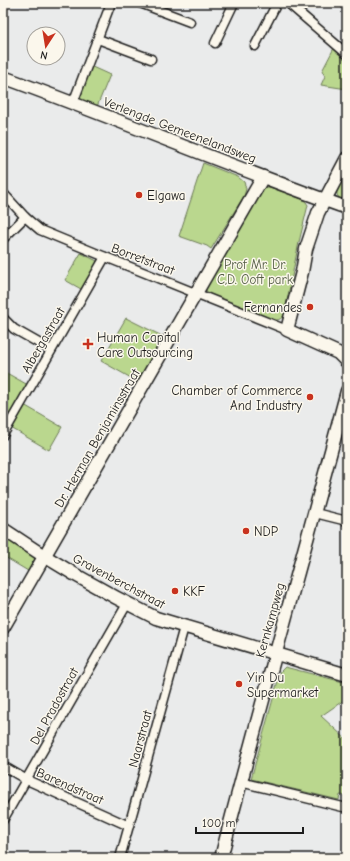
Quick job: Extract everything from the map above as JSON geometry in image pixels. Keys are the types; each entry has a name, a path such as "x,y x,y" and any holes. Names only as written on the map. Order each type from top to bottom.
{"street":[{"path":"73,103 111,3"},
{"path":"140,3 190,22"},
{"path":"215,43 234,3"},
{"path":"255,46 277,3"},
{"path":"288,3 347,54"},
{"path":"98,39 151,59"},
{"name":"Verlengde Gemeenelandsweg","path":"3,77 347,208"},
{"path":"347,158 318,213 306,249 302,272 287,330 338,353 347,362"},
{"name":"Dr. Herman Benjaminsstraat","path":"3,628 263,177"},
{"name":"Borretstraat","path":"3,193 25,217 40,230 287,330"},
{"path":"3,239 25,217"},
{"name":"Albergastraat","path":"3,435 6,422 51,350 105,257"},
{"path":"3,318 14,329 51,350"},
{"name":"Kernkampweg","path":"221,858 240,782 315,514 347,390"},
{"path":"315,514 347,521"},
{"name":"Gravenberchstraat","path":"3,529 45,557 127,604 156,618 347,675"},
{"name":"Del Pradostraat","path":"3,820 127,604"},
{"name":"Naarstraat","path":"120,858 184,627"},
{"name":"Barendstraat","path":"3,766 27,780 129,826"},
{"path":"240,782 347,808"}],"green space":[{"path":"334,48 341,53 341,56 347,61 347,89 321,85 325,76 322,71"},
{"path":"90,66 110,75 96,109 76,100"},
{"path":"203,163 238,177 244,182 246,189 244,196 211,249 207,246 179,236"},
{"path":"344,175 347,176 347,202 342,200 337,194 338,187"},
{"name":"Prof Mr. Dr. C,D. Ooft park","path":"263,187 270,187 302,199 308,205 284,315 280,319 272,321 210,296 204,287"},
{"path":"81,253 97,261 81,289 65,280"},
{"path":"126,318 166,338 140,383 101,361"},
{"path":"3,371 28,385 12,412 3,415"},
{"path":"24,405 62,427 49,450 11,428"},
{"path":"3,534 32,553 35,559 28,571 3,556"},
{"path":"285,667 347,683 347,698 321,716 347,740 347,796 340,795 339,800 251,779 279,677 281,671"}],"place":[{"name":"Elgawa","path":"139,195"},
{"name":"Fernandes","path":"310,307"},
{"name":"Human Capital Care Outsourcing","path":"88,344"},
{"name":"Chamber of Commerce And Industry","path":"310,397"},
{"name":"NDP","path":"246,531"},
{"name":"KKF","path":"175,591"},
{"name":"Yin Du Supermarket","path":"239,684"}]}
